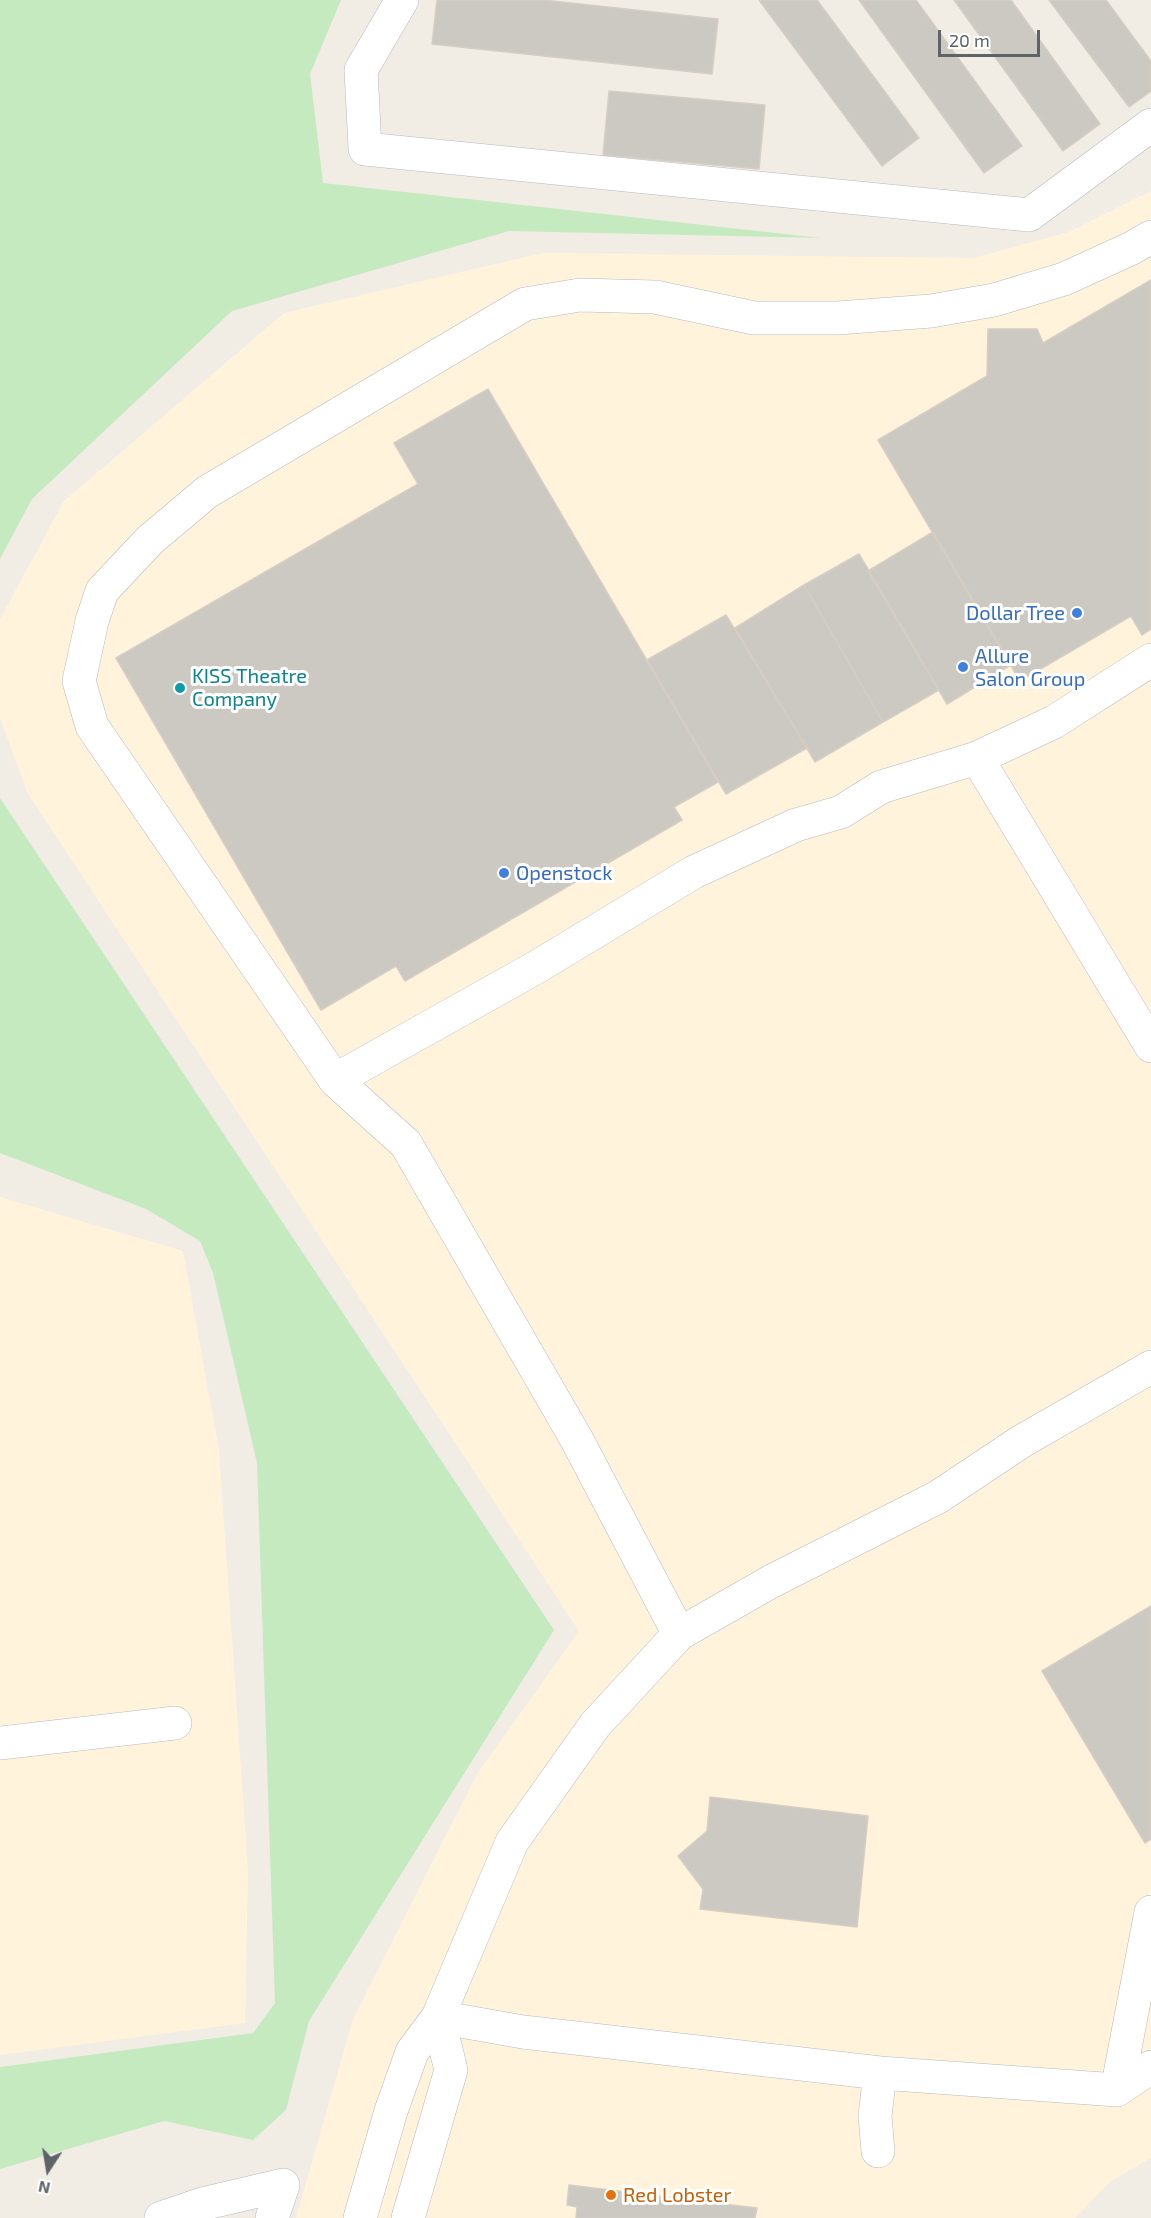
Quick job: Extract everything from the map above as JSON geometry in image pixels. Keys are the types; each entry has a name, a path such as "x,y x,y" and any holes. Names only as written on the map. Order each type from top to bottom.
{"lane":[{"path":"402,0 361,70 365,149 1029,215 1151,125"},
{"path":"679,1634 577,1440 406,1144 335,1080 92,726 79,681 92,621 102,591 150,540 207,492 525,304 580,295 655,297 754,318 838,318 931,311 994,300 1064,279 1151,237"},
{"path":"335,1080 514,980 694,872 796,825 841,812 881,787 977,758 1054,722 1151,660"},
{"path":"977,758 1151,1046"},
{"path":"360,2218 391,2111 412,2052 438,2017 512,1842 595,1725 679,1634 772,1581 938,1497 1022,1441 1151,1367"},
{"path":"0,1743 175,1723"},
{"path":"1117,2090 1151,1912"},
{"path":"438,2017 523,2032 880,2073 1117,2090 1151,2067"},
{"path":"408,2218 451,2070 438,2017"},
{"path":"878,2151 874,2116 880,2073"},
{"path":"161,2218 200,2211 283,2185 272,2218"}],"shaded area":[{"path":"1151,191 1151,2158 1111,2181 1075,2218 296,2218 353,2019 477,1774 579,1631 28,794 0,718 0,619 64,501 284,313 543,253 973,258 1069,232"},
{"path":"0,1197 183,1251 219,1450 248,1872 245,2023 0,2055"}],"green space":[{"path":"0,0 341,0 310,74 323,183 821,238 509,231 232,311 32,499 0,559"},
{"path":"0,798 554,1630 309,2021 286,2110 253,2140 164,2121 0,2169 0,2067 253,2033 275,2003 257,1463 213,1273 200,1241 146,1209 0,1153"}],"building":[{"path":"437,0 543,0 718,19 712,74 432,44"},
{"path":"759,0 817,0 919,138 882,166"},
{"path":"859,0 916,0 1022,146 984,173"},
{"path":"954,0 1011,0 1100,124 1063,151"},
{"path":"1049,0 1106,0 1151,61 1151,91 1129,107"},
{"path":"609,91 765,105 759,169 603,155"},
{"path":"1151,280 1151,629 1142,635 1131,616 1020,681 878,440 987,376 988,329 1037,329 1043,343"},
{"path":"488,389 718,782 674,807 682,820 405,981 396,966 321,1010 116,658 418,484 394,443"},
{"path":"933,532 1011,665 947,704 868,571"},
{"path":"859,554 939,690 883,722 804,585"},
{"path":"804,585 883,722 815,762 735,628"},
{"path":"726,615 807,748 726,794 647,660"},
{"path":"1151,1606 1151,1839 1145,1843 1042,1671"},
{"path":"710,1797 868,1816 857,1927 700,1909 703,1889 678,1856 707,1831"},
{"name":"Red Lobster","path":"569,2185 757,2208 755,2218 576,2218 577,2207 567,2205"}],"place":[{"name":"Dollar Tree","path":"1077,613"},
{"name":"Allure Salon Group","path":"963,667"},
{"name":"KISS Theatre Company","path":"180,688"},
{"name":"Openstock","path":"504,873"},
{"name":"Red Lobster","path":"611,2195"}]}
